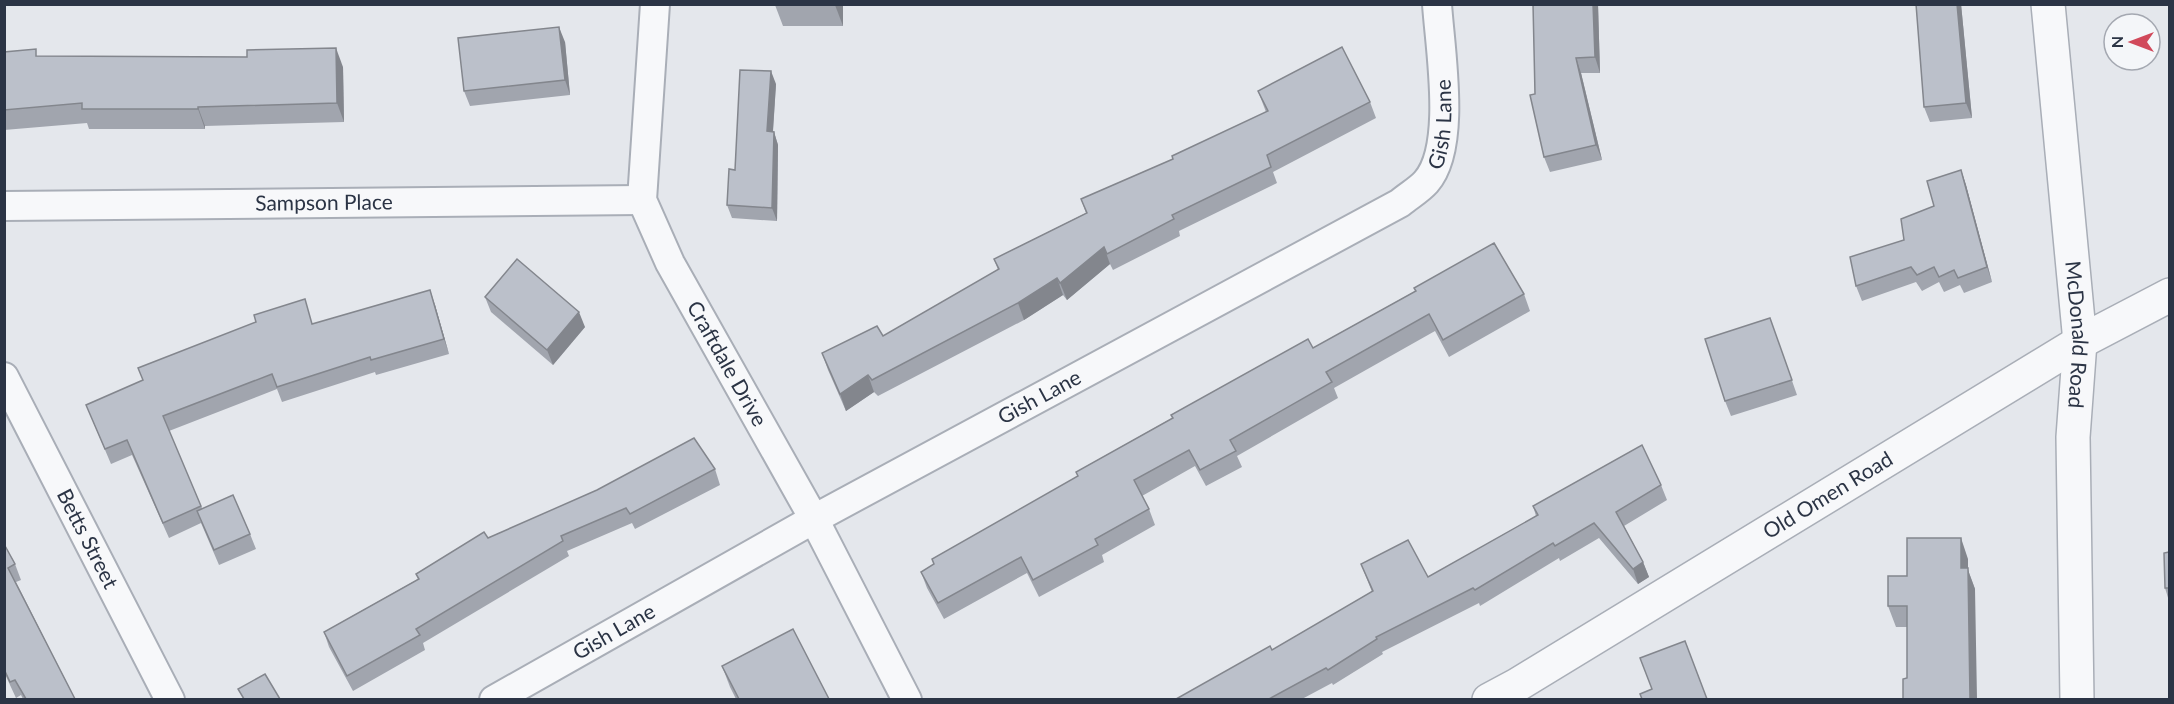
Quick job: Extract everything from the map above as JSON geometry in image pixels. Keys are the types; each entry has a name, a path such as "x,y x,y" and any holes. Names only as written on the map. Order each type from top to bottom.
{"street":[{"name":"Craftdale Drive","path":"655,4 642,200 670,263 814,519 907,699"},
{"name":"Gish Lane","path":"494,699 814,519 1400,202 1426,181 1441,152 1444,119 1437,4"},
{"name":"McDonald Road","path":"2048,4 2080,342 2073,437 2077,699"},
{"name":"Sampson Place","path":"4,206 642,200"},
{"name":"Old Omen Road","path":"1510,695 2080,342 2169,295"},
{"name":"Betts Street","path":"4,377 170,699"}],"building":[{"path":"835,4 835,5 775,5"},
{"path":"1533,4 1593,4 1595,57 1576,58 1596,145 1544,157 1530,95 1535,94"},
{"path":"1916,4 1957,4 1966,103 1924,107"},
{"path":"559,27 565,80 464,91 458,38"},
{"path":"1342,47 1370,102 1267,155 1271,167 1172,215 1174,219 1107,254 1104,247 1060,283 1057,278 1018,303 872,380 868,375 840,394 822,353 877,326 883,336 999,269 994,259 1087,213 1081,199 1173,159 1172,156 1268,111 1258,91"},
{"path":"336,48 337,103 198,107 198,109 82,109 82,103 4,110 4,52 36,49 36,56 247,57 247,50"},
{"path":"740,70 771,71 767,131 774,132 772,208 727,205 729,169 735,170"},
{"path":"1961,170 1987,267 1958,278 1954,270 1939,277 1934,267 1917,275 1911,267 1856,286 1850,257 1904,240 1901,219 1934,206 1927,181"},
{"path":"1494,243 1524,294 1443,340 1429,314 1326,372 1332,382 1230,440 1236,451 1200,470 1189,450 1134,480 1149,509 1095,539 1098,545 1033,580 1021,557 938,603 921,572 934,564 932,559 1078,476 1076,472 1173,418 1171,415 1308,339 1313,348 1416,291 1414,288"},
{"path":"517,259 579,312 547,350 485,297"},
{"path":"430,290 444,339 371,360 370,357 277,387 272,374 163,416 201,506 163,523 127,440 105,449 86,405 143,380 138,368 256,322 254,315 305,299 312,324"},
{"path":"1770,318 1792,380 1725,401 1705,339"},
{"path":"694,438 715,469 630,514 626,508 561,536 563,541 416,629 420,635 347,676 324,632 419,579 416,574 484,532 488,538 597,490"},
{"path":"1642,445 1661,485 1616,512 1643,562 1633,569 1594,523 1555,546 1553,543 1475,590 1473,588 1376,637 1377,639 1328,670 1326,668 1269,699 1176,699 1270,646 1272,650 1373,591 1361,564 1408,540 1428,577 1538,515 1533,506"},
{"path":"233,495 250,534 214,550 197,511"},
{"path":"1907,538 1961,538 1961,568 1968,568 1970,699 1903,699 1903,679 1907,678 1907,606 1888,606 1888,576 1907,576"},
{"path":"4,544 15,564 8,568 75,699 26,699 15,680 10,682 4,669"},
{"path":"2169,552 2169,588 2165,588 2164,553"},
{"path":"793,629 829,699 739,699 722,666"},
{"path":"1685,641 1707,699 1642,699 1640,694 1652,689 1640,658"},
{"path":"265,674 280,699 244,699 238,689"}]}
